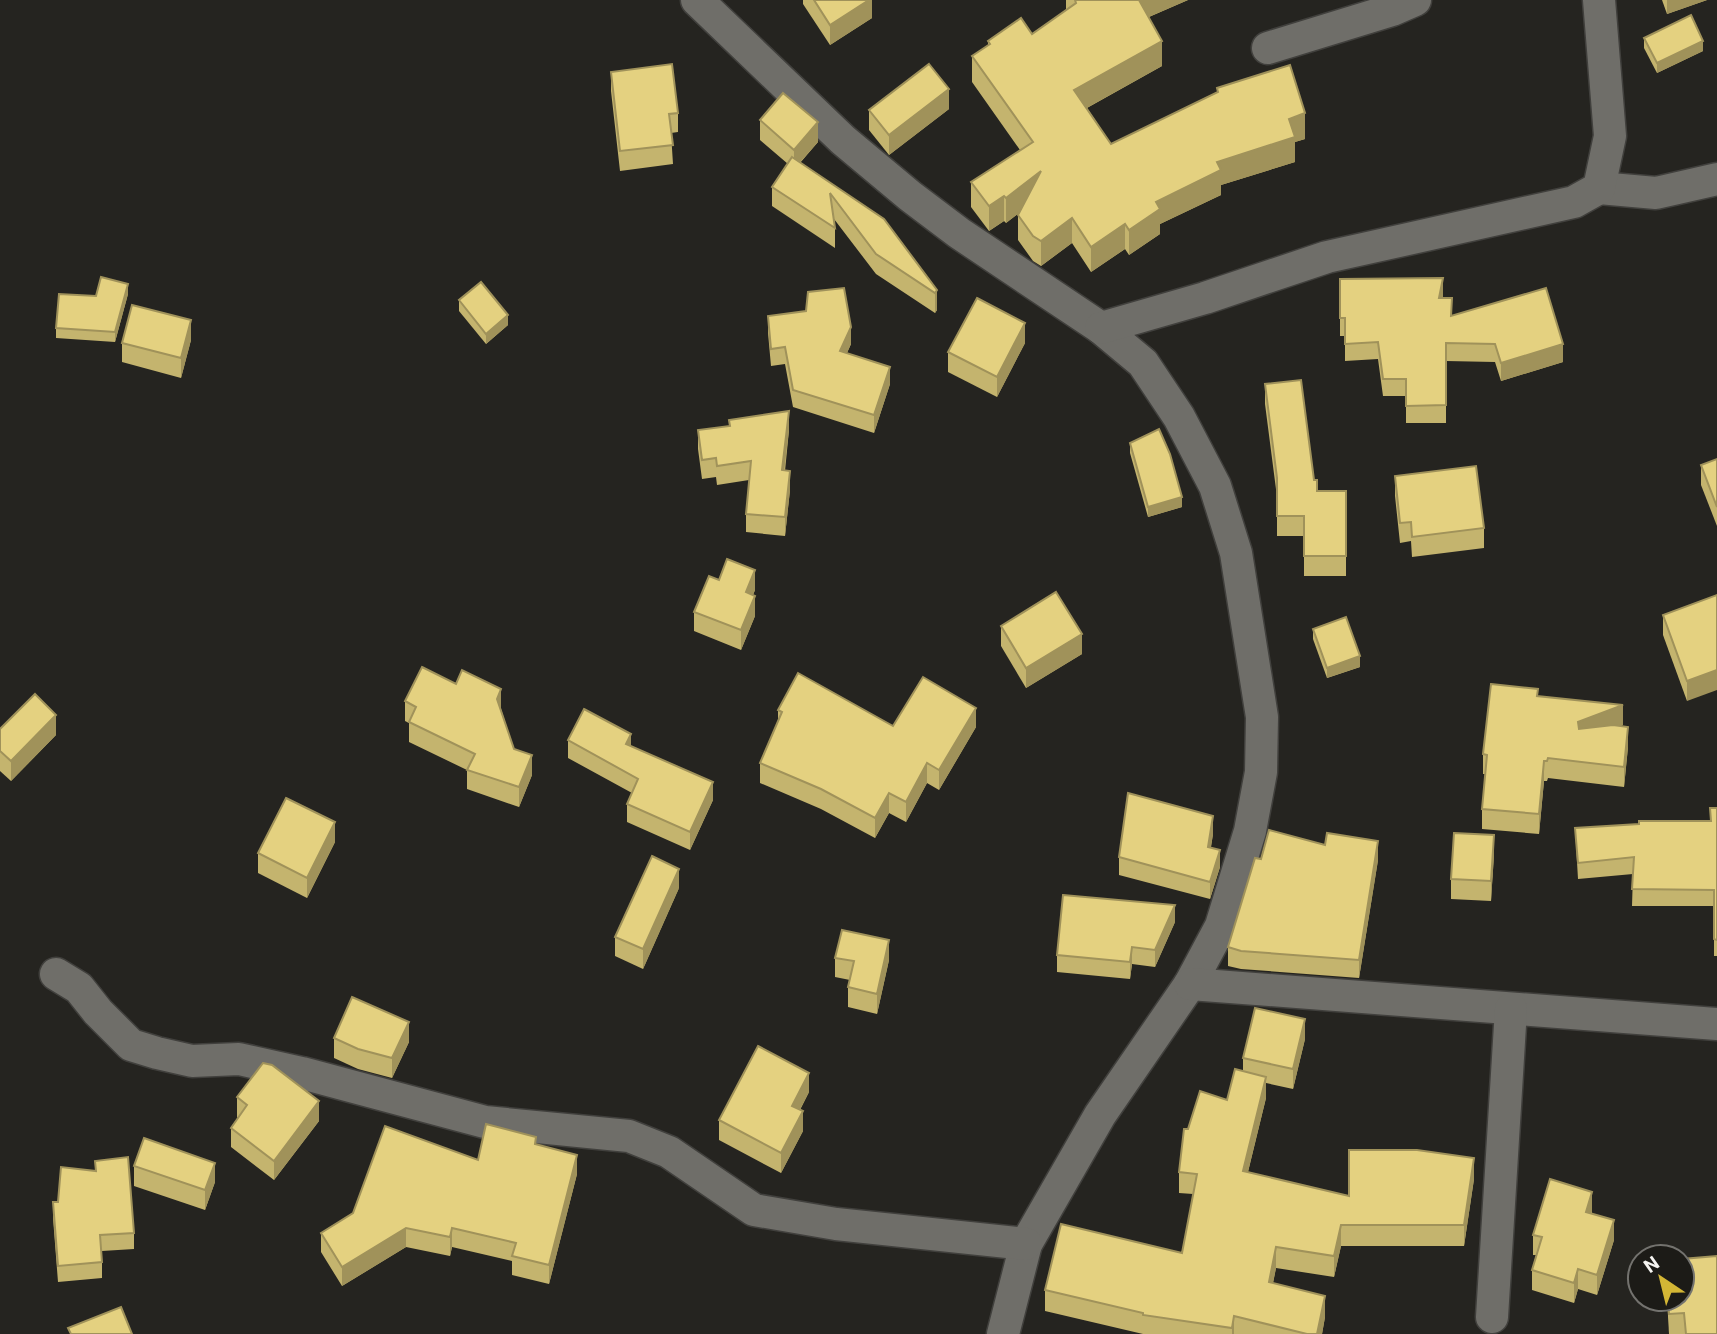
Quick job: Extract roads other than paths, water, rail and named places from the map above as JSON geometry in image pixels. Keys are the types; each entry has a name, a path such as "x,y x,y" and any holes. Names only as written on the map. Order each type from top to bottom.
{"street":[{"path":"697,0 843,141 910,196 959,233 1101,328 1143,363 1179,417 1216,486 1236,553 1262,717 1261,772 1250,831 1222,926 1189,984 1100,1115 1026,1244 1003,1334"},
{"path":"1268,48 1392,10 1415,0"},
{"path":"1599,0 1610,136 1599,188"},
{"path":"1101,328 1205,298 1327,257 1416,235 1574,202 1599,188 1656,193 1717,179"},
{"path":"56,974 79,988 98,1013 131,1045 157,1053 192,1061 239,1059 485,1122 629,1136 669,1152 754,1210 836,1224 1026,1244"},
{"path":"1189,984 1717,1024"},
{"path":"1492,1317 1511,1009"}]}
